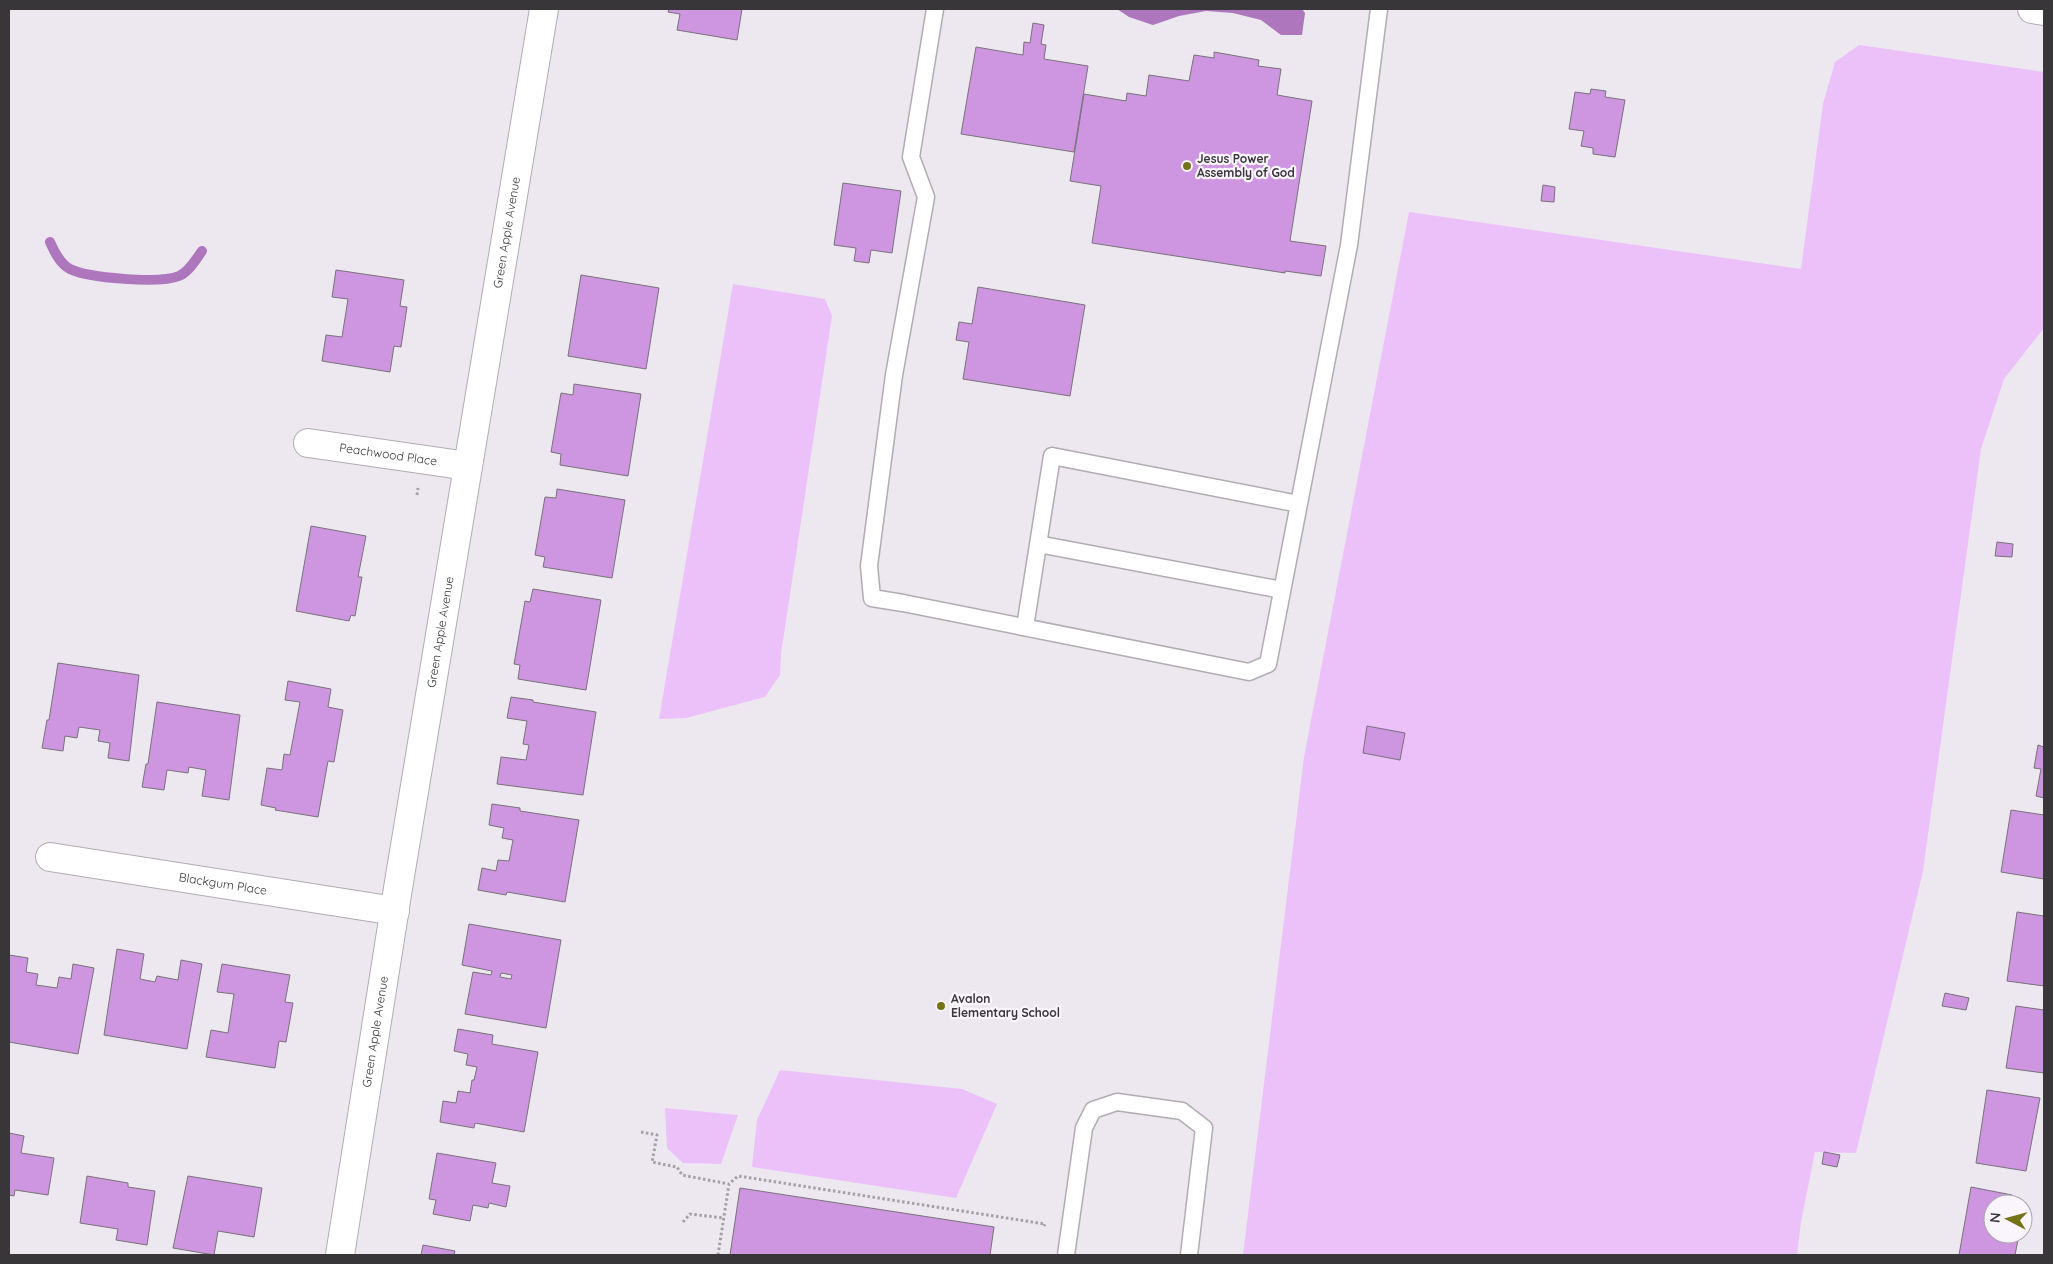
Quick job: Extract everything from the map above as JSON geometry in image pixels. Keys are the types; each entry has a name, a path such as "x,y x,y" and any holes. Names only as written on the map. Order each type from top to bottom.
{"street":[{"name":"Green Apple Avenue","path":"340,1255 544,9"},
{"path":"2032,9 2044,11"},
{"name":"Peachwood Place","path":"308,443 468,466"},
{"name":"Blackgum Place","path":"50,857 395,911"}],"lane":[{"path":"935,9 911,157 926,197 894,375 869,566 872,598 1249,672 1268,664 1349,245 1379,9"},
{"path":"1025,627 1052,456 1299,504"},
{"path":"1038,544 1282,590"},
{"path":"1066,1255 1084,1128 1093,1110 1117,1102 1182,1111 1204,1128 1189,1255"}],"path":[{"path":"641,1132 657,1135 652,1162 677,1168 682,1175 729,1184"},
{"path":"718,1255 729,1184 738,1176 1045,1224 1044,1229"},
{"path":"683,1222 690,1214 723,1218"}],"shaded area":[{"path":"1117,9 1302,9 1305,13 1302,35 1281,35 1261,20 1233,13 1206,11 1179,16 1153,25 1129,17"},
{"path":"1859,45 2044,72 2044,328 2004,379 1981,449 1923,871 1856,1153 1815,1152 1801,1222 1797,1255 1243,1255 1304,757 1409,212 1801,269 1823,104 1835,62"},
{"path":"733,284 825,299 832,316 781,654 780,675 765,697 686,718 659,719"},
{"path":"780,1070 962,1089 997,1104 956,1198 752,1167 757,1120"},
{"path":"665,1108 738,1115 721,1164 683,1163 667,1148"}],"building":[{"path":"669,9 742,9 737,40 677,30 680,14 668,12"},
{"path":"1033,23 1044,25 1041,44 1046,45 1044,59 1088,66 1074,152 961,134 976,47 1023,55 1024,42 1030,43"},
{"name":"Jesus Power Assembly of God","path":"1214,52 1259,60 1258,66 1281,69 1277,95 1312,101 1290,241 1326,246 1321,276 1285,271 1285,273 1092,243 1101,186 1070,181 1084,94 1126,101 1127,93 1146,96 1149,75 1189,81 1194,55 1214,58"},
{"path":"1591,89 1606,91 1605,97 1625,100 1615,157 1593,154 1593,148 1581,146 1584,131 1569,129 1575,92 1590,94"},
{"path":"843,183 901,191 892,253 871,250 869,263 854,261 856,248 834,245"},
{"path":"1543,185 1555,187 1554,202 1541,201"},
{"path":"336,270 404,280 400,306 407,307 401,347 394,346 390,372 322,361 326,335 342,337 348,299 332,297"},
{"path":"581,275 659,288 646,369 568,356"},
{"path":"978,287 1085,305 1070,396 963,379 969,342 956,340 959,322 972,324"},
{"path":"574,384 641,394 628,476 560,465 561,454 551,452 561,393 573,395"},
{"path":"557,489 625,500 612,578 543,567 545,557 535,555 545,497 556,498"},
{"path":"311,526 366,536 358,577 362,577 355,616 351,615 349,621 296,611"},
{"path":"1997,542 2013,544 2012,557 1995,556"},
{"path":"533,589 601,600 586,690 518,679 520,665 514,664 525,601 530,602"},
{"path":"58,663 139,675 129,761 108,758 110,743 98,741 100,730 79,727 77,738 65,736 63,751 42,748 47,720 49,720"},
{"path":"288,681 331,689 328,707 343,710 334,762 328,761 318,817 275,810 276,808 261,805 267,768 282,770 284,754 290,755 300,702 285,700"},
{"path":"511,697 596,712 583,795 497,784 501,757 526,760 529,745 523,744 527,721 507,718"},
{"path":"157,702 240,715 229,800 202,796 206,770 189,767 188,773 167,770 164,790 142,787 146,764 148,764"},
{"path":"1367,726 1405,733 1400,760 1363,753"},
{"path":"2038,745 2044,747 2044,798 2036,796 2041,769 2034,768"},
{"path":"492,804 520,808 520,811 579,820 565,902 507,892 506,895 478,890 482,868 496,871 498,860 509,861 513,840 502,838 504,828 489,825"},
{"path":"2011,810 2044,815 2044,879 2001,872"},
{"path":"2017,912 2044,916 2044,986 2007,981"},
{"path":"469,924 561,940 546,1028 465,1014 473,972 491,975 492,971 462,965","holes":["501,973 512,975 511,979 500,977"]},
{"path":"117,949 144,954 140,979 155,982 157,976 178,980 181,960 202,964 187,1049 104,1035"},
{"path":"9,955 28,958 26,972 38,974 36,985 57,988 59,977 71,979 73,964 94,968 78,1054 9,1042"},
{"path":"222,964 290,975 285,1002 293,1003 286,1042 279,1041 275,1068 206,1057 211,1030 228,1033 234,994 217,992"},
{"path":"1945,993 1969,998 1966,1010 1942,1006"},
{"path":"2016,1006 2044,1010 2044,1073 2006,1068"},
{"path":"458,1029 493,1035 492,1044 538,1052 524,1132 475,1123 474,1128 440,1122 443,1101 456,1103 458,1091 470,1093 477,1067 466,1065 468,1054 454,1051"},
{"path":"1987,1090 2040,1098 2026,1171 1976,1163"},
{"path":"9,1133 24,1136 21,1153 54,1158 48,1195 15,1190 14,1196 9,1195"},
{"path":"1824,1152 1840,1155 1837,1167 1822,1164"},
{"path":"437,1153 496,1163 492,1183 510,1186 506,1207 489,1203 488,1208 473,1205 470,1221 433,1214 436,1200 429,1199"},
{"path":"87,1176 128,1183 128,1187 155,1191 147,1245 116,1240 118,1229 80,1223"},
{"path":"188,1176 262,1188 254,1237 218,1231 214,1255 173,1248"},
{"path":"1971,1187 2007,1194 1983,1194 1983,1244 2017,1244 2015,1255 1959,1255"},
{"path":"740,1188 994,1227 990,1255 730,1255"},
{"path":"423,1245 455,1251 454,1255 421,1255"}],"waterway":[{"path":"50,242 60,261 66,267 92,275 124,279 156,280 179,276 189,268 202,251"}],"place":[{"name":"Jesus Power Assembly of God","path":"1187,166"},
{"name":"Avalon Elementary School","path":"941,1006"}]}
